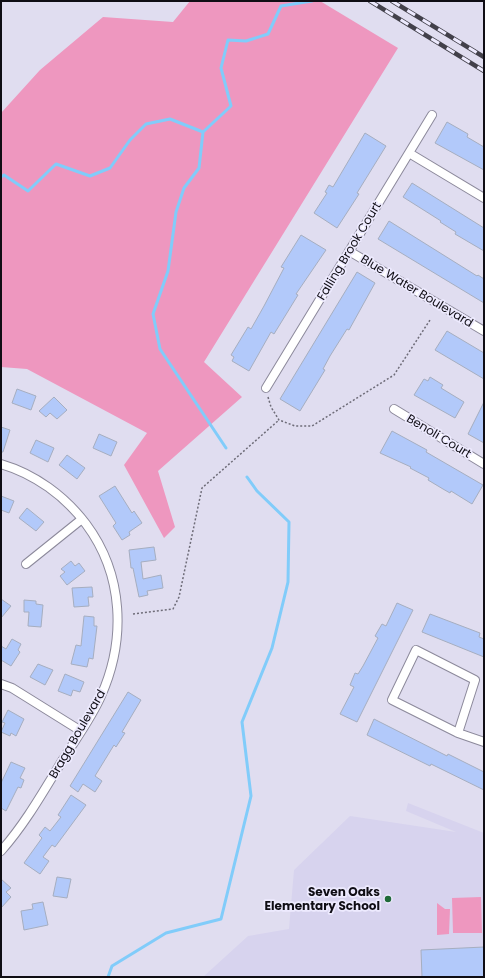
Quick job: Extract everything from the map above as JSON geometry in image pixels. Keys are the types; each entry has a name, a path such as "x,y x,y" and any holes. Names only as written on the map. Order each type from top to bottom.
{"street":[{"name":"Falling Brook Court","path":"267,392 349,251 432,115"},
{"path":"409,153 484,198"},
{"name":"Blue Water Boulevard","path":"349,251 484,331"},
{"name":"Benoli Court","path":"394,409 484,464"},
{"name":"Bragg Boulevard","path":"1,464 20,471 39,481 73,508 82,519 92,533 108,565 116,595 118,616 115,655 109,677 100,698 28,817 1,851"},
{"path":"26,564 82,519"},
{"path":"458,733 475,680 416,650 392,700 458,733 484,742"},
{"path":"1,684 12,688 81,731"}],"path":[{"path":"267,392 271,407 279,420 295,426 312,426 363,396 394,375 430,320"},
{"path":"132,614 172,609 179,597 202,488 279,420"}],"shaded area":[{"path":"190,1 320,1 398,48 204,362 242,397 158,471 175,527 164,538 124,465 147,433 27,369 1,367 1,113 40,70 103,17 173,22"},
{"name":"Seven Oaks Elementary School","path":"408,803 484,833 484,977 203,977 248,936 289,929 294,870 350,816 456,832 406,811"},
{"path":"481,897 482,933 453,933 452,898"},
{"path":"437,903 445,909 450,909 449,934 437,935"}],"building":[{"path":"447,122 468,134 467,137 484,147 484,170 435,143"},
{"path":"365,133 386,146 357,193 359,194 337,228 314,213 327,193 325,192 329,185 333,187"},
{"path":"412,183 484,228 484,251 455,234 456,232 440,222 441,221 403,197"},
{"path":"389,221 484,279 484,303 378,239"},
{"path":"301,235 326,250 296,294 298,295 274,334 271,332 249,371 232,361 234,357 231,355 248,327 251,329 284,268 281,267"},
{"path":"357,272 375,283 349,330 347,329 330,356 323,369 325,370 300,411 280,399"},
{"path":"447,331 484,353 484,379 435,350"},
{"path":"430,377 443,385 441,388 464,402 455,418 414,395 424,379 428,381"},
{"path":"17,389 36,396 31,410 12,403"},
{"path":"54,397 67,410 57,419 50,413 46,417 39,411"},
{"path":"484,402 484,443 468,434"},
{"path":"1,427 10,430 3,452 1,452"},
{"path":"392,431 427,450 426,452 483,485 472,504 451,491 450,493 428,480 429,478 410,468 411,467 380,453"},
{"path":"99,434 117,442 111,456 93,448"},
{"path":"36,440 54,448 48,462 30,453"},
{"path":"67,455 85,468 77,479 59,465"},
{"path":"115,486 132,513 134,511 142,523 129,532 130,535 122,540 113,526 116,523 99,496"},
{"path":"1,496 14,501 9,513 1,510"},
{"path":"27,508 44,522 36,531 19,518"},
{"path":"154,547 156,560 141,562 143,579 161,575 163,588 147,591 148,595 139,597 133,568 131,568 129,550"},
{"path":"71,561 75,566 79,563 85,571 67,585 60,576 65,572 61,569"},
{"path":"92,587 93,597 88,597 89,606 74,607 72,588"},
{"path":"1,599 11,606 1,618"},
{"path":"24,600 36,601 36,604 43,605 41,627 28,626 29,612 24,612"},
{"path":"397,603 413,610 357,722 340,714 354,687 350,685 355,673 358,674 363,666 378,638 375,636 382,624 386,626"},
{"path":"430,614 480,633 479,637 484,639 484,657 422,632"},
{"path":"84,616 94,617 94,626 97,626 93,659 89,658 87,667 71,664 76,645 81,646"},
{"path":"12,639 21,644 18,650 20,652 11,666 1,660 1,646 6,649"},
{"path":"38,664 53,670 45,685 30,677"},
{"path":"65,674 84,682 80,692 73,690 71,696 58,691"},
{"path":"128,692 141,700 122,732 125,733 116,747 114,745 95,776 102,781 95,792 83,784 78,792 70,786"},
{"path":"8,710 24,719 16,736 11,733 10,736 1,732 5,723 2,722"},
{"path":"374,719 447,756 448,754 484,772 484,790 431,764 430,766 367,735"},
{"path":"11,762 25,768 20,778 24,780 21,788 18,787 6,811 1,808 1,783"},
{"path":"71,795 86,805 55,847 52,845 43,857 49,861 40,874 24,863 42,838 39,835 45,827 50,831 61,817 58,815"},
{"path":"57,877 71,879 67,898 53,896"},
{"path":"1,879 11,888 6,892 11,897 1,908"},
{"path":"43,902 48,925 24,930 21,911 33,909 32,904"},
{"path":"484,947 484,977 422,977 421,950"}],"waterway":[{"path":"226,448 160,349 153,314 168,271 176,212 184,188 199,168 203,132 231,106 221,68 228,40 246,41 268,34 281,6 312,1"},
{"path":"1,177 4,175 28,191 56,164 90,176 110,168 130,140 146,124 170,119 203,132"},
{"path":"108,977 112,966 166,933 221,919 251,796 242,722 272,648 288,582 289,522 257,491 247,477"}],"railway":[{"path":"370,1 484,71"},
{"path":"392,1 484,57"}],"place":[{"name":"Seven Oaks Elementary School","path":"388,899"}]}
